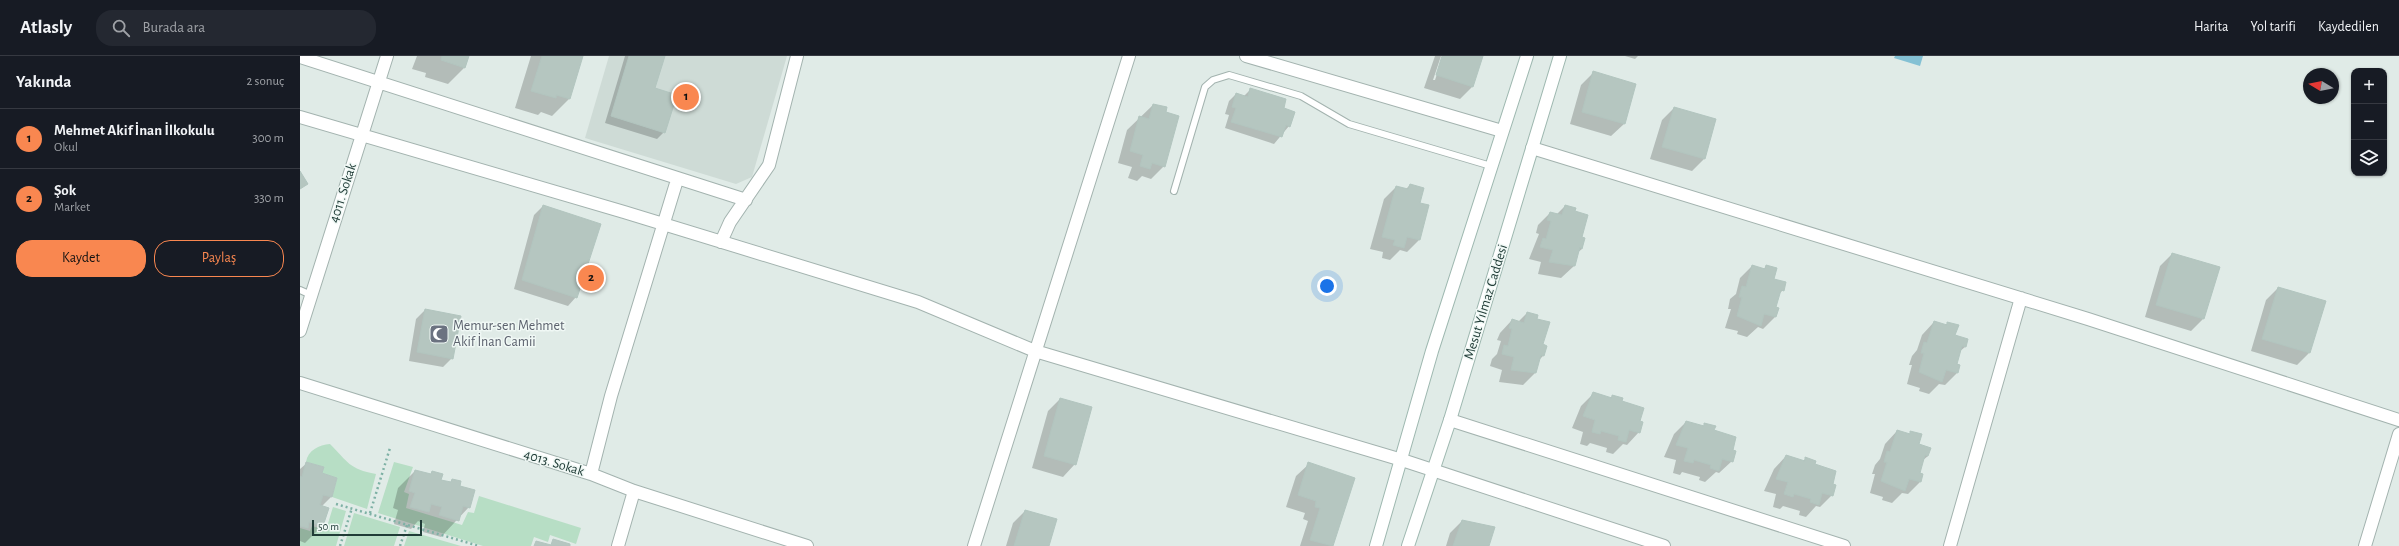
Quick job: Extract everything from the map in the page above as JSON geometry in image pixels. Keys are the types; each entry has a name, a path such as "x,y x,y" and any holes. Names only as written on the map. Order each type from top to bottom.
{"street":[{"name":"4011. Sokak","path":"300,331 306,293 379,84 387,56"},
{"path":"721,242 730,222 769,165 797,56"},
{"path":"974,546 1128,56"},
{"path":"1246,56 1502,131"},
{"path":"1376,546 1432,352 1526,56"},
{"name":"Mesut Yılmaz Caddesi","path":"1408,546 1450,420 1560,56"},
{"path":"300,58 379,84 540,133 677,180 746,200"},
{"path":"300,117 664,224 918,302 1035,351 1402,460 1664,546"},
{"path":"1532,148 2021,298 2399,420"},
{"path":"591,474 611,396 677,180"},
{"path":"1950,546 2021,298"},
{"name":"4013. Sokak","path":"300,383 591,474 634,491 808,546"},
{"path":"1450,420 1844,546"},
{"path":"2365,546 2399,434"},
{"path":"618,546 634,491"}],"lane":[{"path":"1174,191 1205,87 1213,80 1230,75 1301,96 1354,126 1491,166"}],"path":[{"path":"370,514 390,448"},
{"path":"336,504 479,546"},
{"path":"340,546 352,508"},
{"path":"400,546 407,524"}],"shaded area":[{"path":"609,56 787,56 752,177 736,184 585,138"}],"green space":[{"path":"330,444 354,467 376,474 367,509 332,497 337,478 322,473 324,467 306,462 312,451"},
{"path":"394,462 413,467 404,492 409,494 406,508 462,525 468,512 474,513 479,496 581,528 576,544 550,535 548,542 534,537 531,546 483,546 378,513"},
{"path":"333,507 346,511 336,546 300,546 300,528 310,531 312,526 326,530"},
{"path":"354,513 400,527 394,546 344,546"},
{"path":"409,531 461,546 404,546"}],"water":[{"path":"1895,56 1923,56 1920,66 1894,58"}],"building":[{"path":"442,56 469,56 465,68 441,60"},
{"path":"542,56 583,56 570,99 556,95 556,98 531,91"},
{"path":"629,56 665,56 655,88 677,95 665,133 611,116"},
{"path":"1442,56 1483,56 1473,87 1436,75"},
{"path":"1593,71 1636,84 1625,124 1582,112"},
{"path":"1250,88 1286,99 1284,108 1295,112 1290,127 1286,125 1282,137 1231,122 1236,108 1232,107 1236,93 1248,97"},
{"path":"1153,104 1167,107 1166,112 1179,116 1165,167 1152,163 1150,169 1140,166 1143,155 1130,151 1139,116 1149,119"},
{"path":"1674,107 1716,119 1705,159 1662,147"},
{"path":"300,171 308,184 300,189"},
{"path":"1410,184 1424,188 1420,203 1429,205 1420,240 1407,237 1404,248 1393,245 1395,240 1382,237 1396,186 1408,189"},
{"path":"543,205 601,224 577,298 522,280"},
{"path":"1565,205 1576,208 1575,211 1588,215 1582,237 1585,238 1582,249 1580,247 1575,266 1549,262 1553,250 1540,247 1543,238 1546,239 1551,221 1547,220 1550,212 1562,215"},
{"path":"2172,253 2220,267 2204,319 2156,305"},
{"path":"1752,265 1765,269 1766,265 1777,268 1774,279 1786,282 1784,291 1781,290 1776,307 1779,308 1776,317 1764,314 1761,326 1737,316 1742,297 1739,297 1742,286 1746,287"},
{"path":"2278,287 2326,301 2310,353 2262,339"},
{"name":"Memur-sen Mehmet Akif İnan Camii","path":"425,309 461,316 453,359 417,352"},
{"path":"1527,312 1538,315 1537,319 1550,322 1543,344 1547,346 1544,356 1541,355 1536,373 1511,370 1514,357 1502,354 1504,345 1508,346 1512,329 1509,328 1512,319 1524,323"},
{"path":"1934,321 1947,325 1947,322 1959,325 1955,335 1968,339 1966,347 1962,346 1957,364 1960,365 1958,373 1946,370 1942,382 1919,372 1924,353 1921,353 1924,342 1927,343"},
{"path":"1593,392 1612,398 1612,395 1623,398 1622,401 1644,408 1640,421 1643,422 1640,433 1629,430 1626,442 1618,440 1619,436 1601,431 1600,434 1592,432 1595,420 1583,416"},
{"path":"1060,398 1092,407 1076,465 1044,456"},
{"path":"1686,421 1704,426 1704,423 1716,426 1714,430 1736,437 1733,450 1736,451 1733,462 1722,459 1719,471 1710,468 1711,465 1694,460 1693,463 1684,461 1688,448 1676,445"},
{"path":"1897,430 1910,434 1910,431 1922,434 1919,444 1931,448 1928,456 1925,455 1920,473 1923,474 1921,482 1909,479 1905,491 1881,481 1887,462 1884,462 1887,451 1890,452"},
{"path":"1786,455 1805,461 1805,457 1816,461 1815,464 1836,471 1833,484 1836,485 1833,496 1822,493 1819,505 1810,502 1811,499 1794,494 1793,497 1784,494 1788,482 1776,479"},
{"path":"306,462 324,467 322,473 337,478 332,497 323,495 320,505 329,508 323,526 309,522 308,528 300,526 300,476 302,477"},
{"path":"1308,462 1355,478 1333,546 1310,540 1320,508 1315,507 1316,501 1298,495"},
{"path":"415,470 431,474 432,471 443,474 441,480 451,482 452,479 461,481 460,486 475,490 470,508 463,506 459,521 439,515 442,507 431,504 429,512 410,507 415,493 409,491"},
{"path":"1025,510 1057,519 1049,546 1014,546"},
{"path":"1462,520 1495,527 1489,546 1453,546"},
{"path":"553,539 570,544 570,546 534,546 536,541 551,545"}],"place":[{"name":"Mehmet Akif İnan İlkokulu","path":"686,97"},
{"name":"Şok","path":"591,278"},
{"name":"Memur-sen Mehmet Akif İnan Camii","path":"439,334"}]}
